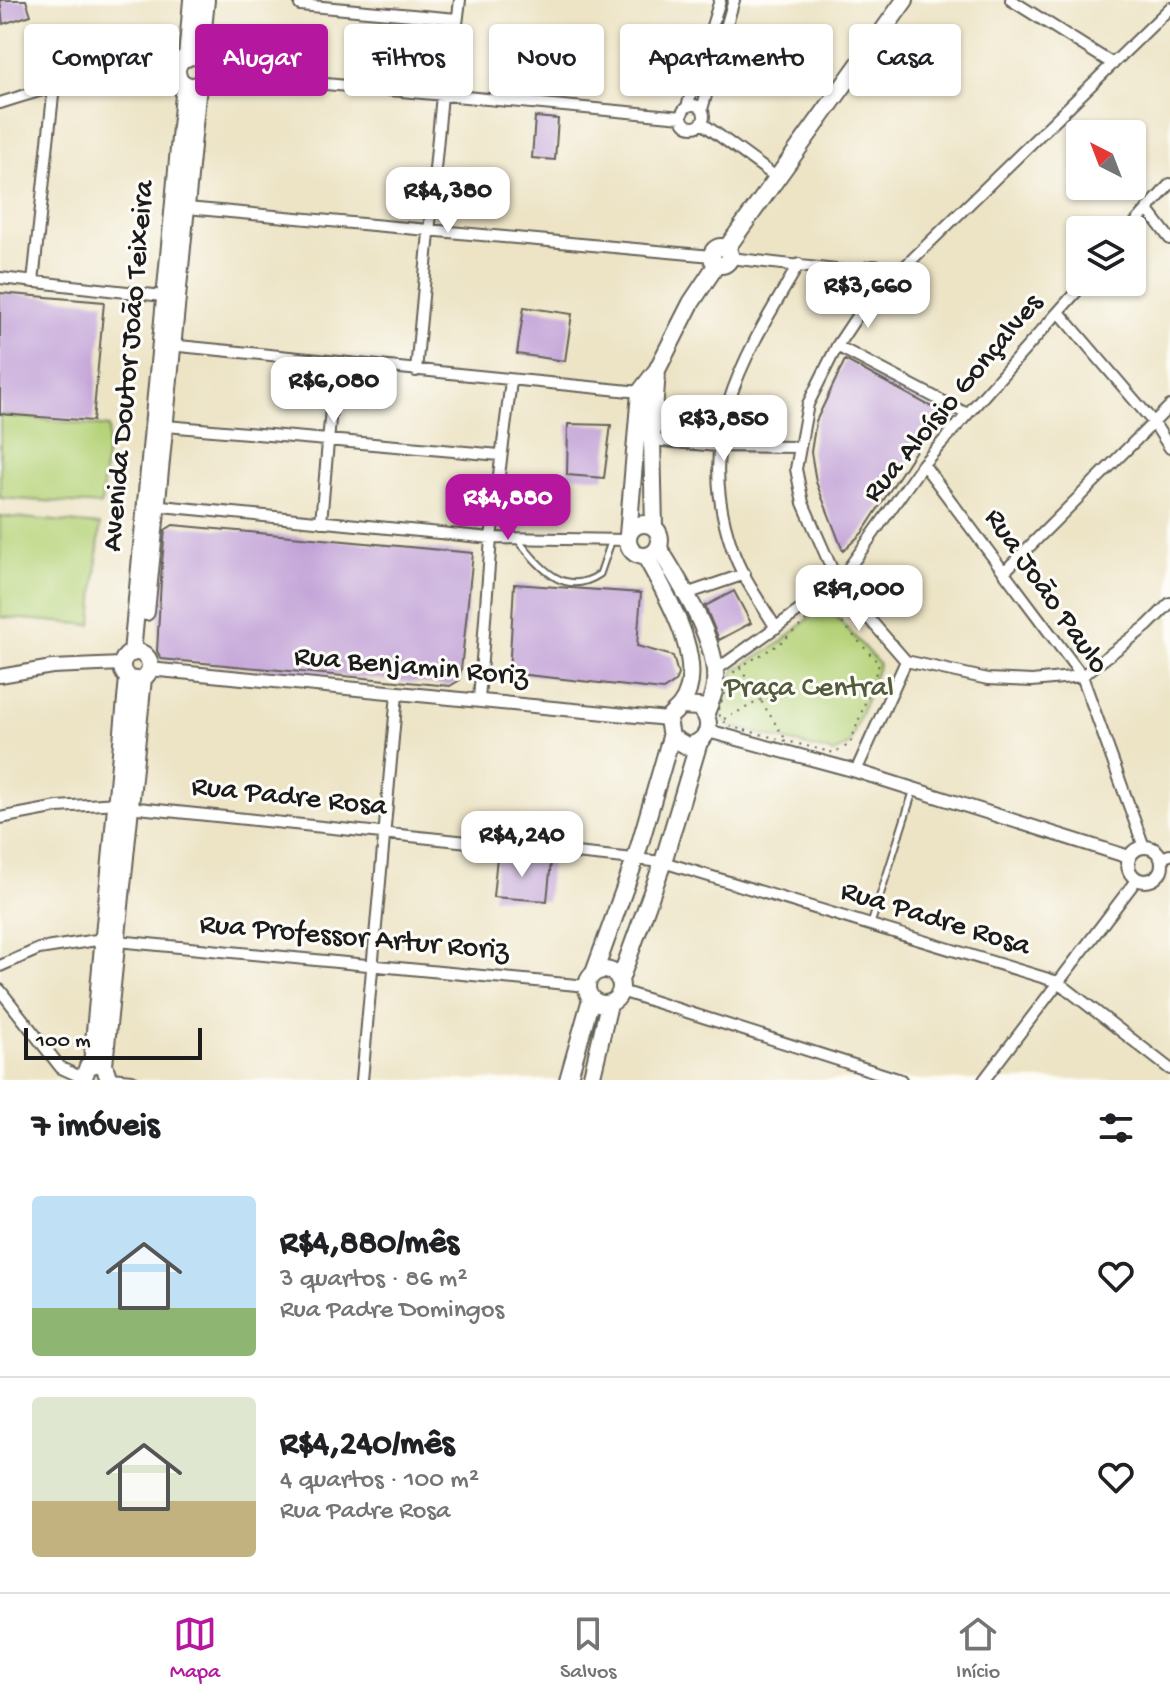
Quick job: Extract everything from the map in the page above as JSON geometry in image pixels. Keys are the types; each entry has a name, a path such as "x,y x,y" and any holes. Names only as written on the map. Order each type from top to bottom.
{"main road":[{"name":"Avenida Doutor João Teixeira","path":"97,1074 166,345 187,208 192,0"},
{"name":"Avenida Doutor João Teixeira","path":"152,504 166,426 163,296 192,71 206,0"},
{"path":"652,552 635,554 622,538 640,392 657,370 691,303 776,177 905,0"},
{"path":"654,527 652,440 657,370"},
{"path":"568,1080 591,986 636,857 671,737 668,719 681,706 690,671 689,651 652,552 660,534 654,527 639,524 622,538"},
{"path":"591,1080 616,992 704,736 706,713 715,688 716,670 686,594 652,552"},
{"path":"681,706 699,707 706,713"},
{"path":"671,737 687,746 704,736"},
{"path":"591,986 603,969 613,972 616,992"},
{"path":"591,986 616,992"}],"street":[{"path":"456,24 460,0"},
{"path":"702,123 691,127 684,112 720,0"},
{"path":"702,123 702,109 734,0"},
{"path":"1011,0 1113,64"},
{"path":"300,5 457,19"},
{"path":"862,273 861,286 871,295 881,294 889,282 1170,8"},
{"path":"179,71 344,86"},
{"path":"0,103 24,95"},
{"path":"33,282 53,96"},
{"path":"416,371 445,96 684,112 696,105 702,109"},
{"path":"702,123 776,177"},
{"path":"1141,216 1170,184"},
{"path":"187,208 799,264 862,273 870,267 879,267 887,273 889,282"},
{"path":"1147,209 1170,239"},
{"path":"776,628 732,550 717,481 717,446 728,395 799,264"},
{"path":"0,278 163,296"},
{"path":"871,295 837,346 808,404 796,469 803,503 838,583 906,661 988,679 1032,681 1082,676 1147,626 1170,603"},
{"name":"Rua Aloísio Gonçalves","path":"716,670 838,583 923,464 1073,296"},
{"path":"1059,312 1154,423 1170,448"},
{"path":"166,345 640,392"},
{"path":"837,346 967,414"},
{"path":"321,522 331,442 335,363"},
{"path":"479,700 491,538 511,381"},
{"path":"1006,570 1170,406"},
{"path":"166,426 500,455"},
{"path":"652,440 717,446 798,447"},
{"name":"Rua João Paulo","path":"923,464 1006,570 1082,676 1144,847"},
{"path":"152,504 491,538 622,538"},
{"path":"686,594 745,574"},
{"path":"856,771 906,661"},
{"name":"Rua Benjamin Roriz","path":"0,676 52,667 136,666 668,719"},
{"path":"362,1080 397,694"},
{"path":"704,736 856,771 1129,857"},
{"name":"Rua Padre Rosa","path":"0,818 58,807 123,805 663,862 1058,982 1170,1069"},
{"path":"1144,847 1166,857 1165,876 1137,879 1128,868 1129,857 1144,847"},
{"path":"984,1080 1137,879"},
{"name":"Rua Professor Artur Roriz","path":"0,966 39,949 110,940 591,986"},
{"path":"0,990 61,1068 132,1080"},
{"path":"616,992 901,1080"}],"lane":[{"path":"517,538 555,580 579,584 600,574 622,538"},
{"path":"870,925 914,789"}],"path":[{"path":"822,613 836,616 879,664 850,744 834,753 728,726 717,712 739,667 779,644 813,615 822,613"},
{"path":"739,667 786,741"},
{"path":"723,719 761,700 796,691"}],"green space":[{"path":"0,415 109,427 101,505 0,498"},
{"path":"0,516 100,525 92,625 0,617"},
{"name":"Praça Central","path":"813,615 836,616 879,664 850,744 834,753 728,726 717,712 735,670 779,644"}],"building":[{"path":"0,0 26,0 31,15 3,24"},
{"path":"535,117 558,119 555,160 532,158"},
{"path":"0,293 104,302 93,421 0,414"},
{"path":"524,307 572,314 565,361 517,354"},
{"path":"845,360 941,412 862,533 843,551 816,482 811,452 816,421"},
{"path":"568,424 611,425 604,478 567,475"},
{"path":"173,525 473,553 460,680 450,686 161,659 157,651 162,563 165,530"},
{"path":"514,584 641,593 637,646 673,656 678,674 675,682 663,690 509,673"},
{"path":"734,591 751,623 719,640 705,606"},
{"path":"497,857 551,862 547,901 493,897"}]}
